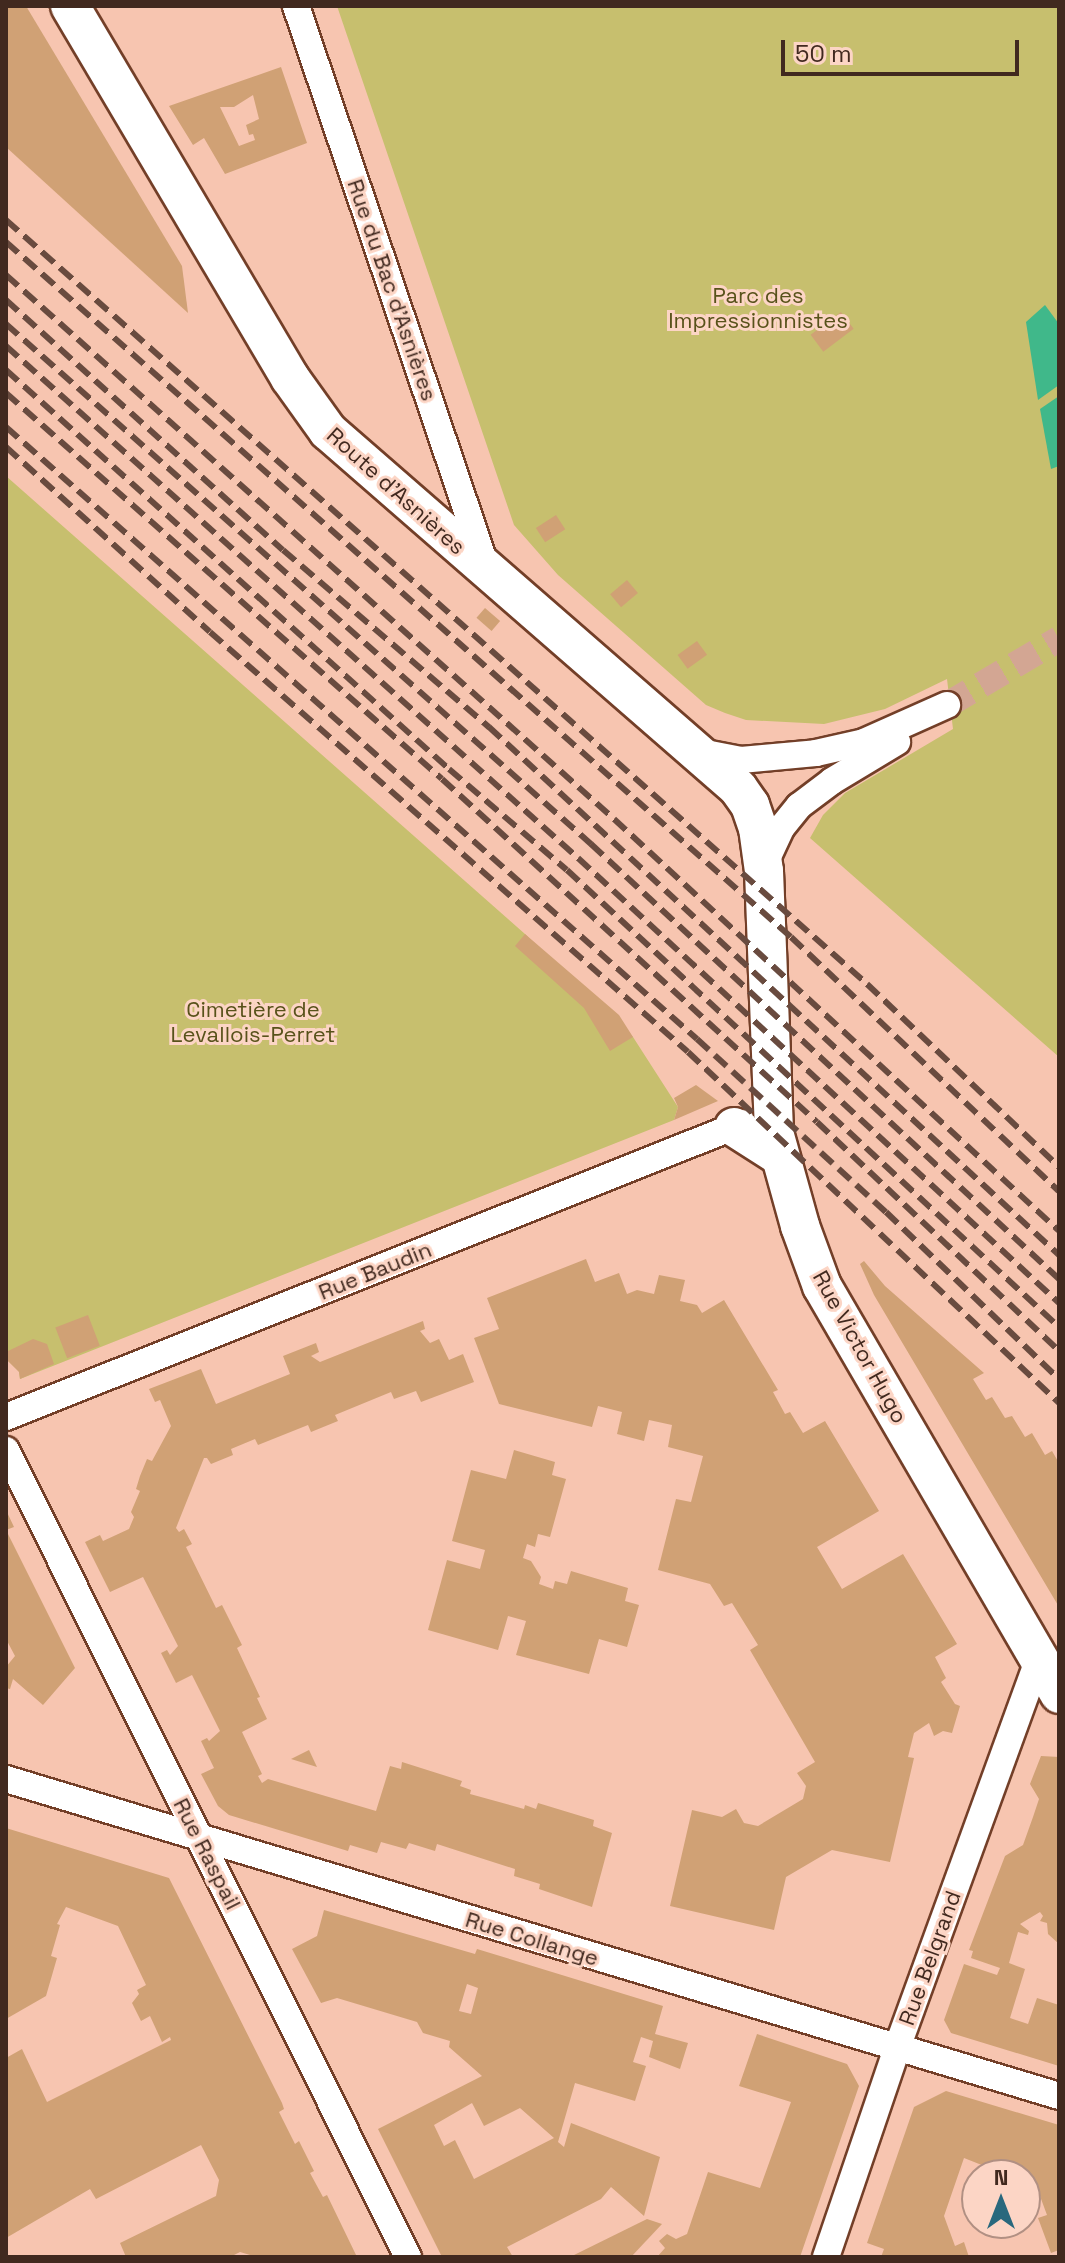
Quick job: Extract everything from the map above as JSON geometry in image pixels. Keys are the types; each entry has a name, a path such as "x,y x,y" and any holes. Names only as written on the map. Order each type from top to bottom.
{"main road":[{"name":"Route d'Asnières","path":"70,6 306,404 351,454 695,751"},
{"name":"Rue Victor Hugo","path":"695,751 738,788 770,827 764,871 772,1112 778,1155 822,1286 1059,1694"},
{"path":"739,1125 778,1155"}],"street":[{"name":"Rue du Bac d’Asnières","path":"296,6 488,574"},
{"path":"695,751 741,760 816,753 864,742 947,705 889,747 810,796 770,827"},
{"name":"Rue Baudin","path":"6,1417 739,1125"},
{"name":"Rue Raspail","path":"6,1450 408,2257"},
{"name":"Rue Belgrand","path":"826,2257 897,2048 1038,1660"},
{"name":"Rue Collange","path":"6,1779 1059,2096"}],"green space":[{"name":"Parc des Impressionnistes","path":"337,6 1059,6 1059,1057 810,838 823,815 845,793 953,729 947,679 885,709 824,724 746,720 725,713 706,705 558,575 514,525"},
{"name":"Cimetière de Levallois-Perret","path":"6,476 525,934 633,1037 678,1107 674,1120 20,1379 19,1371 6,1359"}],"shaded area":[{"path":"1045,305 1059,324 1059,385 1038,400 1026,322"},
{"path":"1059,396 1059,466 1051,469 1040,409"}],"building":[{"path":"6,6 26,6 182,266 188,313 6,147"},
{"path":"281,67 307,143 225,174 204,138 193,145 169,106","holes":["253,95 259,119 246,125 249,135 253,134 255,140 239,146 220,107 234,107"]},
{"path":"841,312 854,329 823,352 811,335"},
{"path":"556,515 565,529 545,542 536,528"},
{"path":"627,580 638,593 621,607 610,594"},
{"path":"485,608 500,621 492,631 476,618"},
{"path":"697,641 707,655 688,669 678,655"},
{"path":"525,934 619,1015 633,1037 610,1051 584,1008 515,946"},
{"path":"696,1085 718,1101 674,1120 678,1107 674,1098"},
{"path":"586,1259 595,1282 619,1273 627,1294 637,1290 654,1294 659,1275 685,1280 680,1301 697,1305 702,1313 724,1300 778,1390 773,1392 785,1414 790,1412 803,1433 825,1421 879,1511 817,1547 842,1589 903,1554 957,1644 935,1657 946,1678 941,1682 955,1704 960,1706 952,1733 943,1731 934,1736 929,1723 914,1733 908,1757 914,1758 890,1862 832,1850 786,1877 774,1930 670,1906 692,1810 722,1817 736,1809 744,1823 758,1826 803,1799 806,1786 797,1773 815,1762 750,1650 758,1645 732,1603 724,1606 710,1584 658,1570 676,1499 691,1502 703,1456 668,1447 672,1425 649,1420 644,1441 617,1434 622,1412 598,1406 592,1427 499,1404 474,1338 499,1329 487,1298"},
{"path":"864,1261 885,1286 984,1373 973,1379 986,1400 992,1397 1005,1418 1012,1416 1025,1437 1032,1433 1045,1455 1052,1451 1059,1463 1059,1607 874,1295 860,1264"},
{"path":"88,1315 100,1346 67,1358 55,1328"},
{"path":"423,1321 425,1329 420,1331 430,1343 439,1339 449,1360 463,1354 474,1382 421,1402 416,1391 394,1399 391,1392 335,1415 338,1421 311,1432 308,1425 258,1445 255,1439 231,1449 233,1455 211,1464 204,1458 176,1528 179,1532 184,1529 192,1544 186,1547 216,1608 222,1605 242,1645 237,1648 260,1697 257,1698 267,1719 242,1732 262,1774 258,1776 262,1783 268,1779 376,1811 390,1766 401,1769 402,1762 462,1781 460,1786 471,1790 470,1794 524,1809 525,1805 536,1809 538,1803 594,1820 593,1826 612,1833 592,1907 539,1889 540,1884 514,1876 515,1869 437,1844 435,1851 409,1843 406,1849 381,1842 377,1853 350,1845 348,1851 229,1815 218,1806 201,1774 214,1768 201,1741 207,1738 209,1741 220,1731 192,1675 176,1683 161,1653 167,1650 170,1655 178,1646 143,1577 110,1592 85,1542 100,1535 103,1541 129,1529 134,1517 131,1512 140,1491 136,1489 140,1476 147,1459 152,1461 171,1426 160,1400 155,1402 149,1389 201,1369 216,1404 290,1374 283,1356 316,1343 319,1352 311,1356 320,1362"},
{"path":"33,1339 47,1344 54,1364 20,1379 19,1372 6,1359 6,1352"},
{"path":"514,1450 555,1462 552,1475 566,1479 550,1537 538,1534 535,1547 527,1544 523,1558 531,1561 541,1577 539,1584 553,1589 555,1581 567,1584 571,1571 628,1588 625,1601 639,1605 627,1647 599,1639 589,1674 516,1655 526,1621 508,1616 498,1650 428,1630 447,1560 480,1569 485,1550 452,1541 471,1470 506,1479"},
{"path":"6,1510 14,1527 6,1530"},
{"path":"6,1530 75,1668 43,1705 13,1679 10,1689 6,1688 6,1667 15,1656 6,1639"},
{"path":"309,1750 317,1767 291,1759"},
{"path":"1041,1756 1059,1757 1059,1944 1048,1934 1047,1923 1040,1921 1043,1916 1040,1912 1020,1924 1029,1931 1028,1935 1018,1932 1009,1963 1025,1969 1010,2018 1028,2024 1037,1998 1059,2005 1059,2066 951,2033 944,2020 964,1964 997,1975 1000,1968 971,1958 973,1951 969,1950 1005,1856 1023,1845 1039,1799 1030,1784"},
{"path":"6,1828 169,1878 282,2103 284,2109 279,2112 295,2144 299,2141 314,2171 310,2173 323,2197 327,2195 357,2257 257,2257 240,2252 230,2257 126,2257 120,2243 216,2196 219,2180 201,2145 96,2199 90,2189 6,2238 6,2058 22,2049 47,2102 171,2040 170,2037 162,2042 150,2016 141,2021 132,2003 139,1994 137,1990 146,1985 118,1926 66,1907 57,1924 60,1925 51,1956 57,1958 46,1996 6,2019"},
{"path":"324,1910 475,1954 477,1949 663,2006 655,2034 688,2043 680,2069 649,2057 653,2041 641,2037 633,2062 646,2066 635,2101 575,2083 558,2142 564,2147 571,2123 660,2157 644,2216 611,2187 601,2199 507,2247 513,2257 442,2257 378,2129 482,2076 449,2047 450,2041 423,2033 417,2022 337,1998 321,2003 292,1949 317,1936","holes":["467,1984 478,1988 471,2014 459,2011","472,2103 484,2126 520,2108 554,2138 474,2179 455,2140 444,2146 434,2125"]},
{"path":"757,2034 847,2064 859,2086 800,2257 657,2257 665,2248 659,2241 667,2234 676,2239 687,2234 708,2172 760,2188 791,2102 739,2086"},
{"path":"946,2091 1059,2125 1059,2250 1051,2253 1041,2226 1041,2217 1047,2215 1041,2199 1041,2159 964,2158 961,2159 944,2216 955,2246 964,2242 969,2257 881,2257 884,2249 867,2243 914,2107"},
{"path":"647,2219 662,2224 631,2257 570,2257"}],"tunnel":[{"path":"947,705 1059,639"}],"railway":[{"path":"6,220 867,984 1059,1167"},
{"path":"6,242 791,937 1059,1191"},
{"path":"6,275 614,819 1059,1231"},
{"path":"6,300 283,550 489,727 1059,1255"},
{"path":"6,324 591,844 1059,1279"},
{"path":"6,346 578,858 1059,1303"},
{"path":"6,370 449,769 567,870 1059,1327"},
{"path":"6,393 442,779 817,1122 1059,1351"},
{"path":"6,427 697,1039 886,1212 1059,1379"},
{"path":"6,447 210,632 688,1052 1059,1403"}]}
